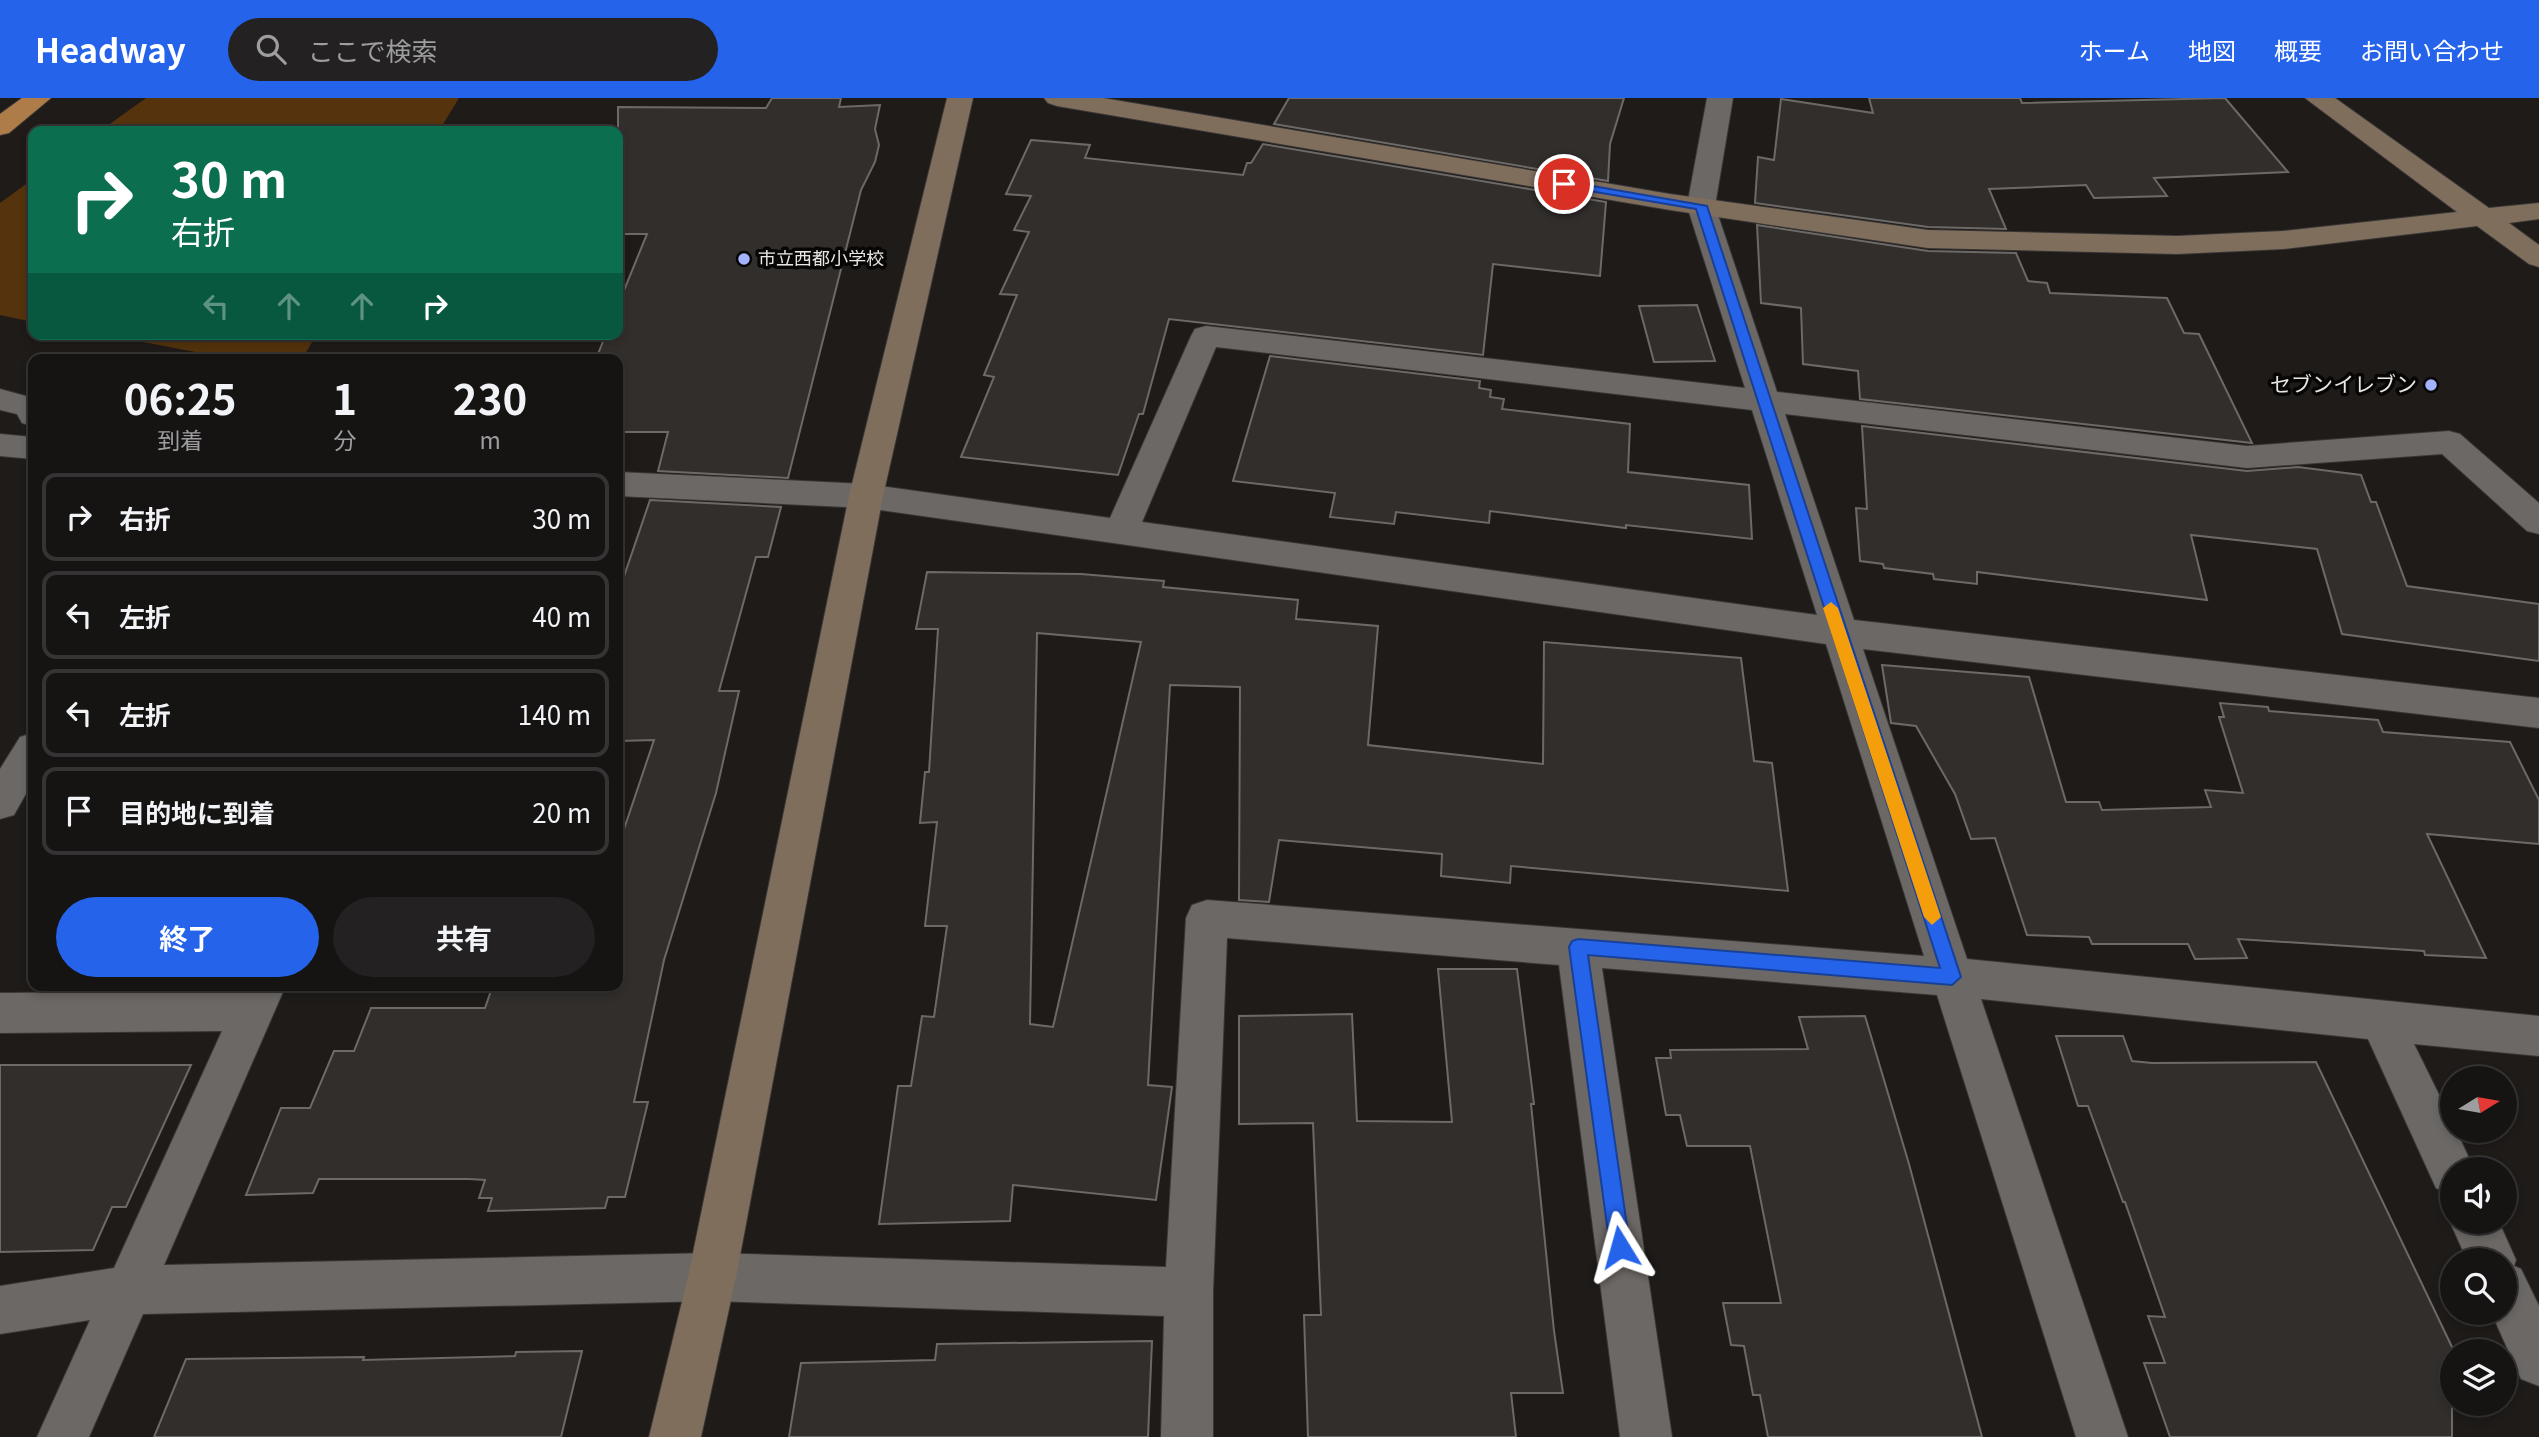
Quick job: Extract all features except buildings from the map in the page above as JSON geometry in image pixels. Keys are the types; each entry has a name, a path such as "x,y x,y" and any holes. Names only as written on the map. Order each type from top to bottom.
{"highway":[{"path":"0,104 8,98"},
{"path":"0,127 38,98"}],"street":[{"path":"675,1437 712,1277 866,496 960,98"},
{"path":"1057,98 1701,206 1928,239 2177,245 2283,240 2539,211"},
{"path":"1720,98 1701,206 2102,1437"},
{"path":"2318,98 2539,258"},
{"path":"1122,530 1206,336 2247,457 2449,442 2539,522"},
{"path":"0,399 28,407"},
{"path":"623,484 866,496 1838,632 2539,713"},
{"path":"0,803 28,756"},
{"path":"1186,1437 1189,1292 1207,918 1952,977 2539,1036"},
{"path":"1578,947 1646,1437"},
{"path":"0,1013 260,998 63,1437"},
{"path":"2381,1020 2445,1157"},
{"path":"0,1310 129,1290 712,1277 1189,1292"},
{"path":"2517,1314 2539,1361"}],"shaded area":[{"path":"146,98 459,98 442,126 107,126"},
{"path":"28,183 28,321 0,315 0,203"},
{"path":"132,340 313,340 305,354 206,354"}],"slow traffic":[{"path":"1831,608 1932,917"}],"place":[{"name":"市立西都小学校","path":"744,259"},
{"name":"セブンイレブン","path":"2431,385"}],"route":[{"path":"1564,184 1701,206 1952,977 1578,947 1620,1247"}]}
